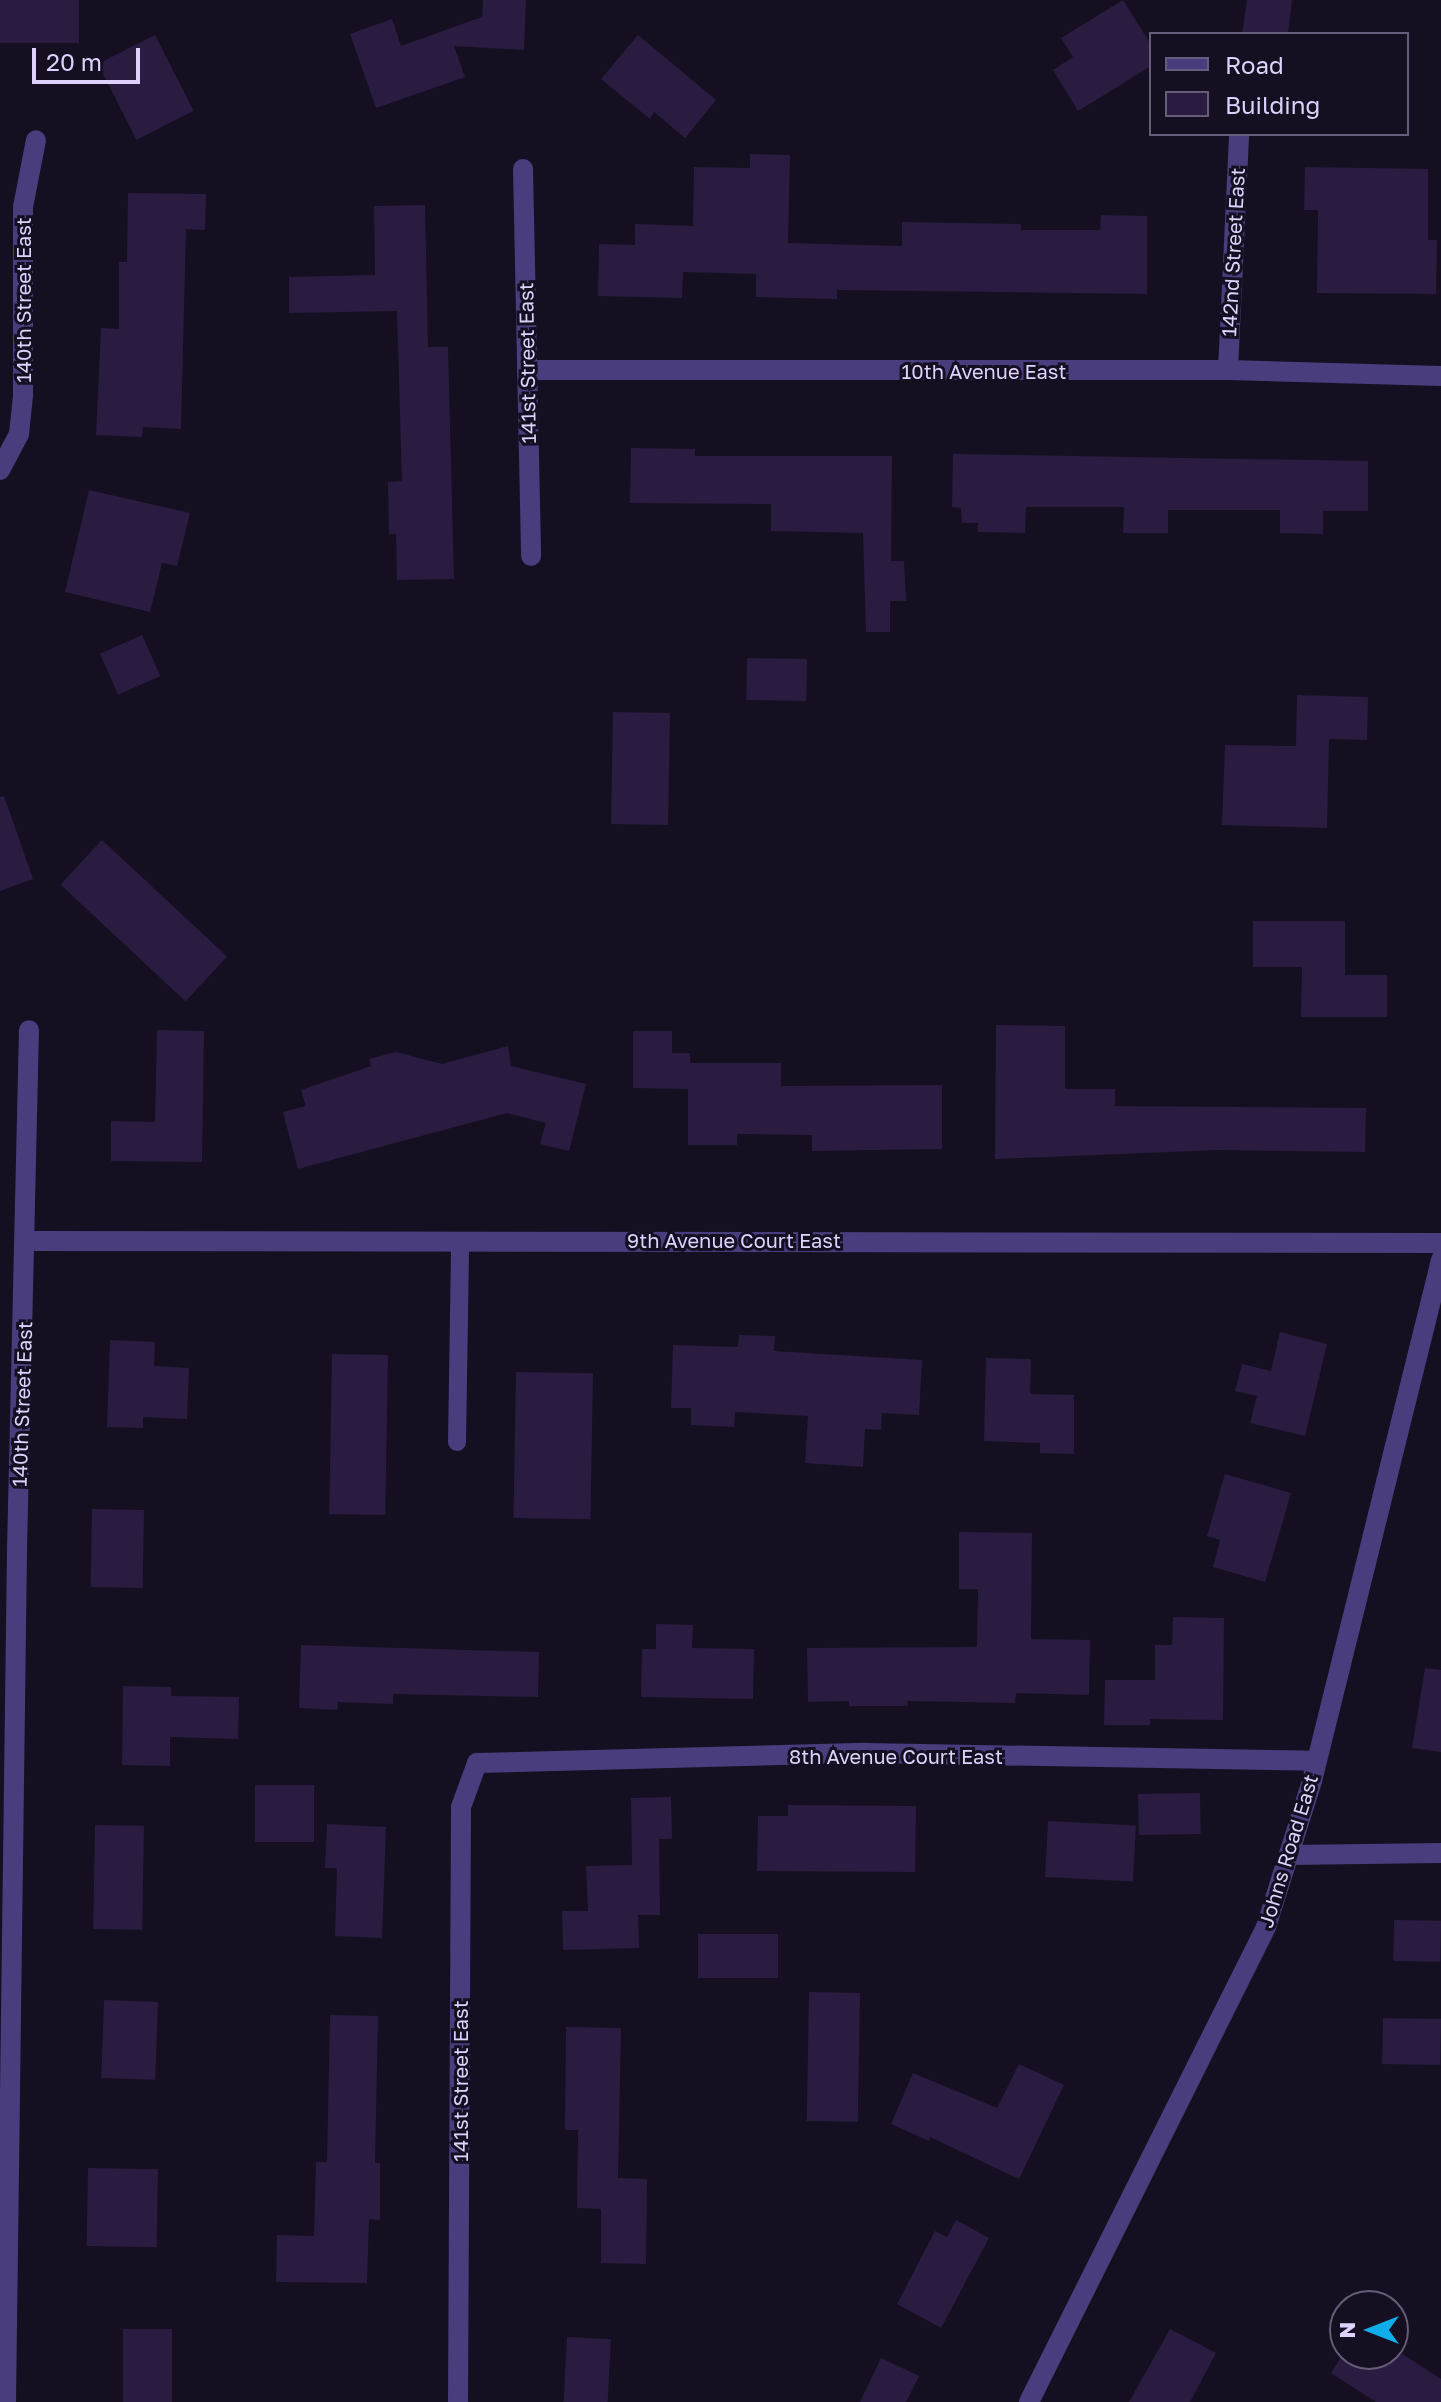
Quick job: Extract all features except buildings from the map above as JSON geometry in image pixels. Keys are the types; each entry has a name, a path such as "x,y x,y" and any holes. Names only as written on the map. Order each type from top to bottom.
{"street":[{"name":"142nd Street East","path":"1228,370 1239,136"},
{"name":"140th Street East","path":"4,464 19,434 23,395 23,207 36,140"},
{"name":"141st Street East","path":"523,169 531,556"},
{"name":"10th Avenue East","path":"527,370 1228,370 1441,376"},
{"name":"140th Street East","path":"6,2402 17,1550 27,1241 29,1030"},
{"name":"9th Avenue Court East","path":"27,1241 1441,1243"},
{"name":"Johns Road East","path":"1029,2402 1266,1927 1316,1761 1441,1260"},
{"name":"8th Avenue Court East","path":"477,1763 866,1753 1316,1761"},
{"name":"141st Street East","path":"458,2402 461,1807 477,1763"},
{"path":"1289,1855 1441,1853"}],"lane":[{"path":"457,1442 460,1241"}]}
